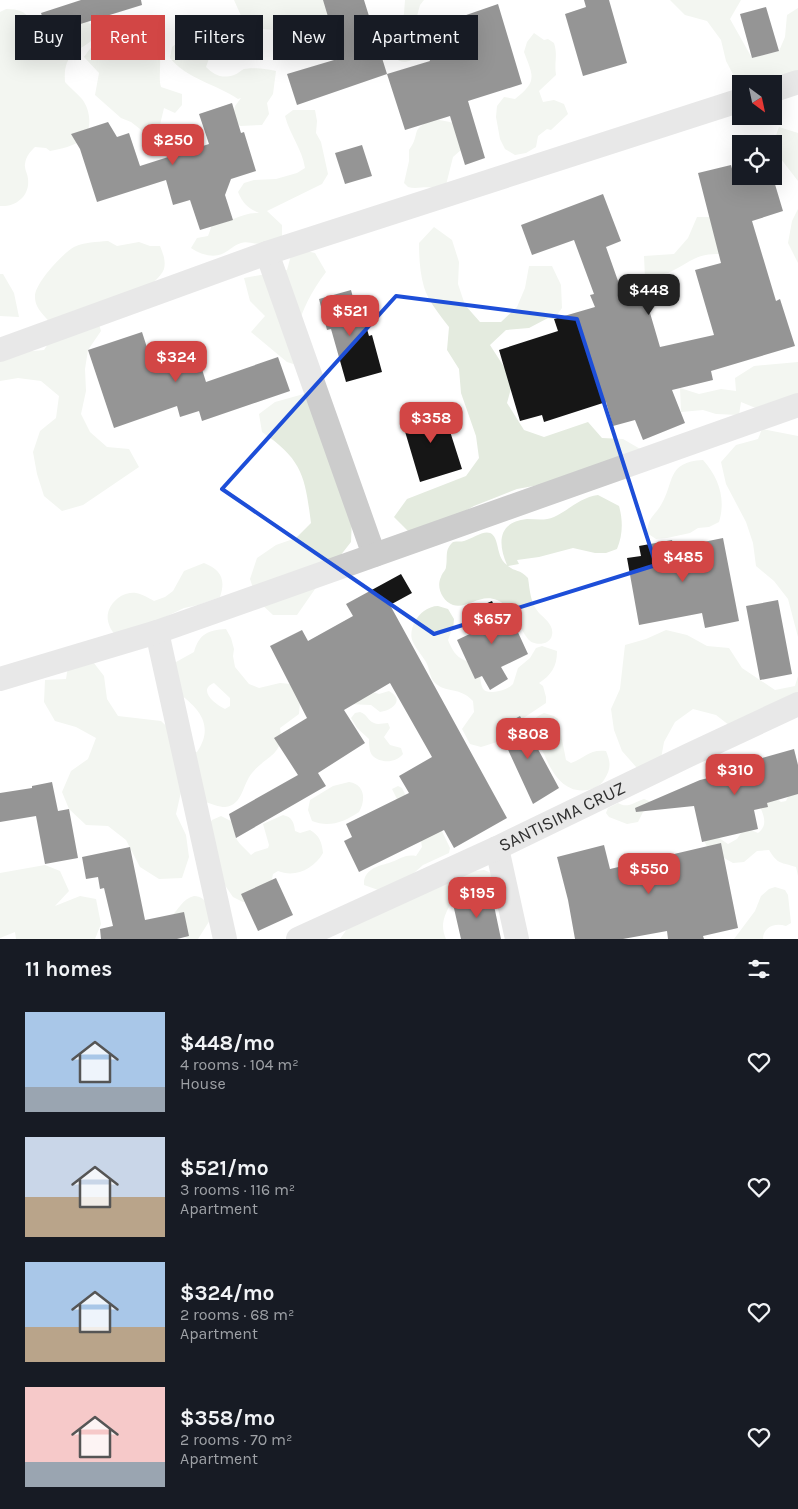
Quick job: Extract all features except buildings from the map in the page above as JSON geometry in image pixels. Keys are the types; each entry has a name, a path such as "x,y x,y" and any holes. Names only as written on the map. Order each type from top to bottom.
{"street":[{"path":"782,87 798,82"},
{"path":"0,350 267,253 732,103"},
{"path":"267,253 374,555"},
{"path":"0,679 157,632 798,405"},
{"path":"157,632 225,939"},
{"name":"SANTISIMA CRUZ","path":"298,939 497,848 644,776 798,704"},
{"path":"497,848 517,939"}],"highlighted area":[{"path":"396,296 577,319 656,565 434,634 222,489"}],"shaded area":[{"path":"234,0 329,0 331,14 273,15 273,30 263,29 263,15 241,15"},
{"path":"405,0 424,0 420,5 417,15 404,14"},
{"path":"670,0 741,0 730,19 752,58 779,51 785,37 787,15 798,8 798,84 782,84 782,75 733,75 726,61 721,40 707,21 685,15"},
{"path":"6,9 15,10 21,11 26,15 15,15 15,60 68,60 65,82 85,103 89,119 86,135 76,144 50,151 46,148 35,147 28,154 25,166 28,177 27,191 21,199 6,206 0,206 0,12"},
{"path":"86,21 91,24 91,41 81,48 81,22"},
{"path":"534,33 544,40 548,39 554,43 556,51 556,75 539,91 543,102 554,100 564,104 568,114 551,130 547,129 538,136 536,147 526,153 515,155 505,149 500,139 496,117 497,106 504,97 515,99 530,83 530,67 524,52 527,42"},
{"path":"175,45 175,60 208,60 206,67 215,74 222,76 230,76 244,69 251,68 276,71 273,94 267,103 269,114 262,125 240,126 233,117 235,106 241,98 238,99 185,71 170,58 172,47"},
{"path":"91,48 91,60 160,60 161,87 182,94 182,105 175,113 164,108 158,141 147,137 140,129 131,122 121,118 95,95 99,73 84,57"},
{"path":"293,110 315,110 317,121 316,133 321,142 328,174 322,184 267,211 282,225 282,236 269,243 241,243 215,256 202,254 191,248 197,238 208,236 212,225 224,223 246,214 259,213 246,205 238,192 244,183 254,180 276,179 297,173 305,168 285,116"},
{"path":"434,119 455,124 462,149 453,157 446,185 435,189 429,187 408,187 404,183 409,161 409,150 418,129"},
{"path":"779,127 798,133 798,181 782,160 782,135 776,135"},
{"path":"798,209 798,263 788,243 792,221"},
{"path":"697,217 720,217 719,254 697,257 668,273 645,278 644,256 674,254 688,238"},
{"path":"434,227 452,240 459,262 458,284 465,305 480,322 501,322 517,307 525,288 529,266 552,266 561,285 562,308 554,319 548,318 529,328 506,330 490,345 513,381 507,403 524,430 544,437 588,422 602,438 623,439 642,450 539,485 517,489 474,506 453,518 409,532 394,517 407,499 466,476 479,458 476,436 461,393 459,369 447,350 449,327 428,297 424,287 419,243"},
{"path":"108,241 117,246 139,242 150,246 160,246 165,266 160,276 144,289 97,318 101,331 88,350 85,369 86,391 81,414 90,432 107,447 129,449 139,467 83,505 62,511 44,496 33,452 40,431 56,418 59,396 41,381 18,378 0,381 0,354 44,350 56,332 40,311 36,302 36,291 39,285 69,250 86,243"},
{"path":"293,248 315,253 326,272 308,300 296,332 313,347 309,369 287,362 251,332 265,316 250,301 244,278 287,270"},
{"path":"0,274 3,274 14,293 19,317 0,316"},
{"path":"798,362 798,404 758,409 741,402 739,415 716,414 703,410 681,412 680,388 699,394 721,389 736,391 735,378 754,366"},
{"path":"318,390 352,518 351,542 297,615 273,615 257,600 250,579 257,558 276,545 296,538 311,523 307,493 300,471 286,452 262,432 259,414 275,402"},
{"path":"762,429 798,436 798,637 788,599 774,581 756,566 753,543 746,522 726,484 721,462 736,445 758,439"},
{"path":"703,460 709,467 720,489 722,505 719,522 709,527 698,528 690,533 667,538 656,539 647,533 650,520 661,505 677,469 691,462"},
{"path":"598,495 619,506 622,528 617,549 606,553 595,553 573,548 539,557 517,560 519,564 508,566 528,578 534,605 552,628 551,639 545,643 537,644 530,641 512,612 497,600 485,598 458,606 449,603 443,597 439,585 446,568 447,551 453,542 464,541 483,533 491,534 495,537 501,558 507,565 501,542 505,529 510,524 527,519 551,518 581,501"},
{"path":"204,563 215,569 221,576 222,591 220,597 184,608 119,639 114,634 108,622 109,611 115,601 121,596 128,593 136,593 154,601 165,597 173,591 184,571"},
{"path":"438,606 448,609 454,619 453,630 448,640 452,649 461,659 475,665 480,675 481,684 486,691 501,691 513,684 518,668 530,658 536,648 542,646 557,651 556,662 552,670 539,683 543,686 546,703 522,719 507,736 497,742 481,747 470,744 462,729 474,712 473,701 463,693 444,688 435,683 426,662 413,642 411,634 413,625 418,617 427,609"},
{"path":"226,629 231,638 235,667 249,684 259,688 280,683 291,684 300,702 299,714 280,728 281,737 277,750 252,773 239,799 235,803 220,807 181,792 176,814 186,835 189,857 182,878 159,879 140,867 126,840 108,826 86,825 69,809 62,792 71,771 88,759 96,738 76,727 55,721 44,702 45,680 66,679 69,660 90,658 104,676 107,699 118,716 161,721 191,753 197,752 205,733 204,724 201,716 190,702 174,690 176,662 194,652 205,634","holes":["214,683 230,698 230,706 225,709 209,697 207,689"]},
{"path":"666,630 687,635 707,646 729,648 742,668 775,690 795,686 798,676 798,711 734,729 716,715 693,709 675,722 664,742 660,764 637,768 622,751 614,730 611,709 620,689 625,645 646,639"},
{"path":"368,691 379,694 389,691 394,694 397,701 393,707 380,712 371,705 348,704"},
{"path":"360,712 374,723 388,723 390,728 384,737 390,745 401,748 403,754 400,757 392,761 383,761 372,755 369,739 357,728 351,718 355,713"},
{"path":"544,713 558,719 566,760 571,763 595,751 606,751 609,759 608,773 604,780 595,788 588,790 572,789 555,775 530,728 532,722"},
{"path":"349,782 358,786 363,793 363,803 359,812 348,819 336,823 324,824 312,821 308,810 310,800 333,786"},
{"path":"798,785 798,876 796,867 778,861 769,850 757,851 744,862 733,863 708,849 703,838 716,833 719,838 728,844 737,839 743,830 749,829 758,833 764,823 759,804 777,799 781,802 786,801 790,792"},
{"path":"398,786 402,788 407,798 438,823 450,848 449,853 423,865 406,880 381,891 364,885 368,872 376,867 405,857 416,856 422,847 421,841 414,833 392,789"},
{"path":"644,799 653,805 643,812 638,822 627,824 609,817 606,813 608,808 618,803 628,805"},
{"path":"283,815 292,820 295,831 300,833 310,830 316,834 321,842 323,853 315,864 304,871 284,873 278,871 273,874 271,884 254,900 243,902 233,897 224,884 209,825 212,820 221,816 235,823 236,838 251,855 268,848 269,845 263,824"},
{"path":"45,865 60,871 69,891 55,906 80,896 96,899 101,924 95,939 16,939 15,932 0,938 0,873"},
{"path":"484,870 494,874 494,885 486,893 485,891 475,897 450,905 444,921 443,930 446,939 340,939 347,929 461,873"},
{"path":"775,887 785,890 788,895 791,923 786,926 770,926 765,931 763,939 734,939 755,911 761,896 769,889"},
{"path":"194,896 205,901 210,920 198,939 188,939 176,933 170,917 184,902"}]}
